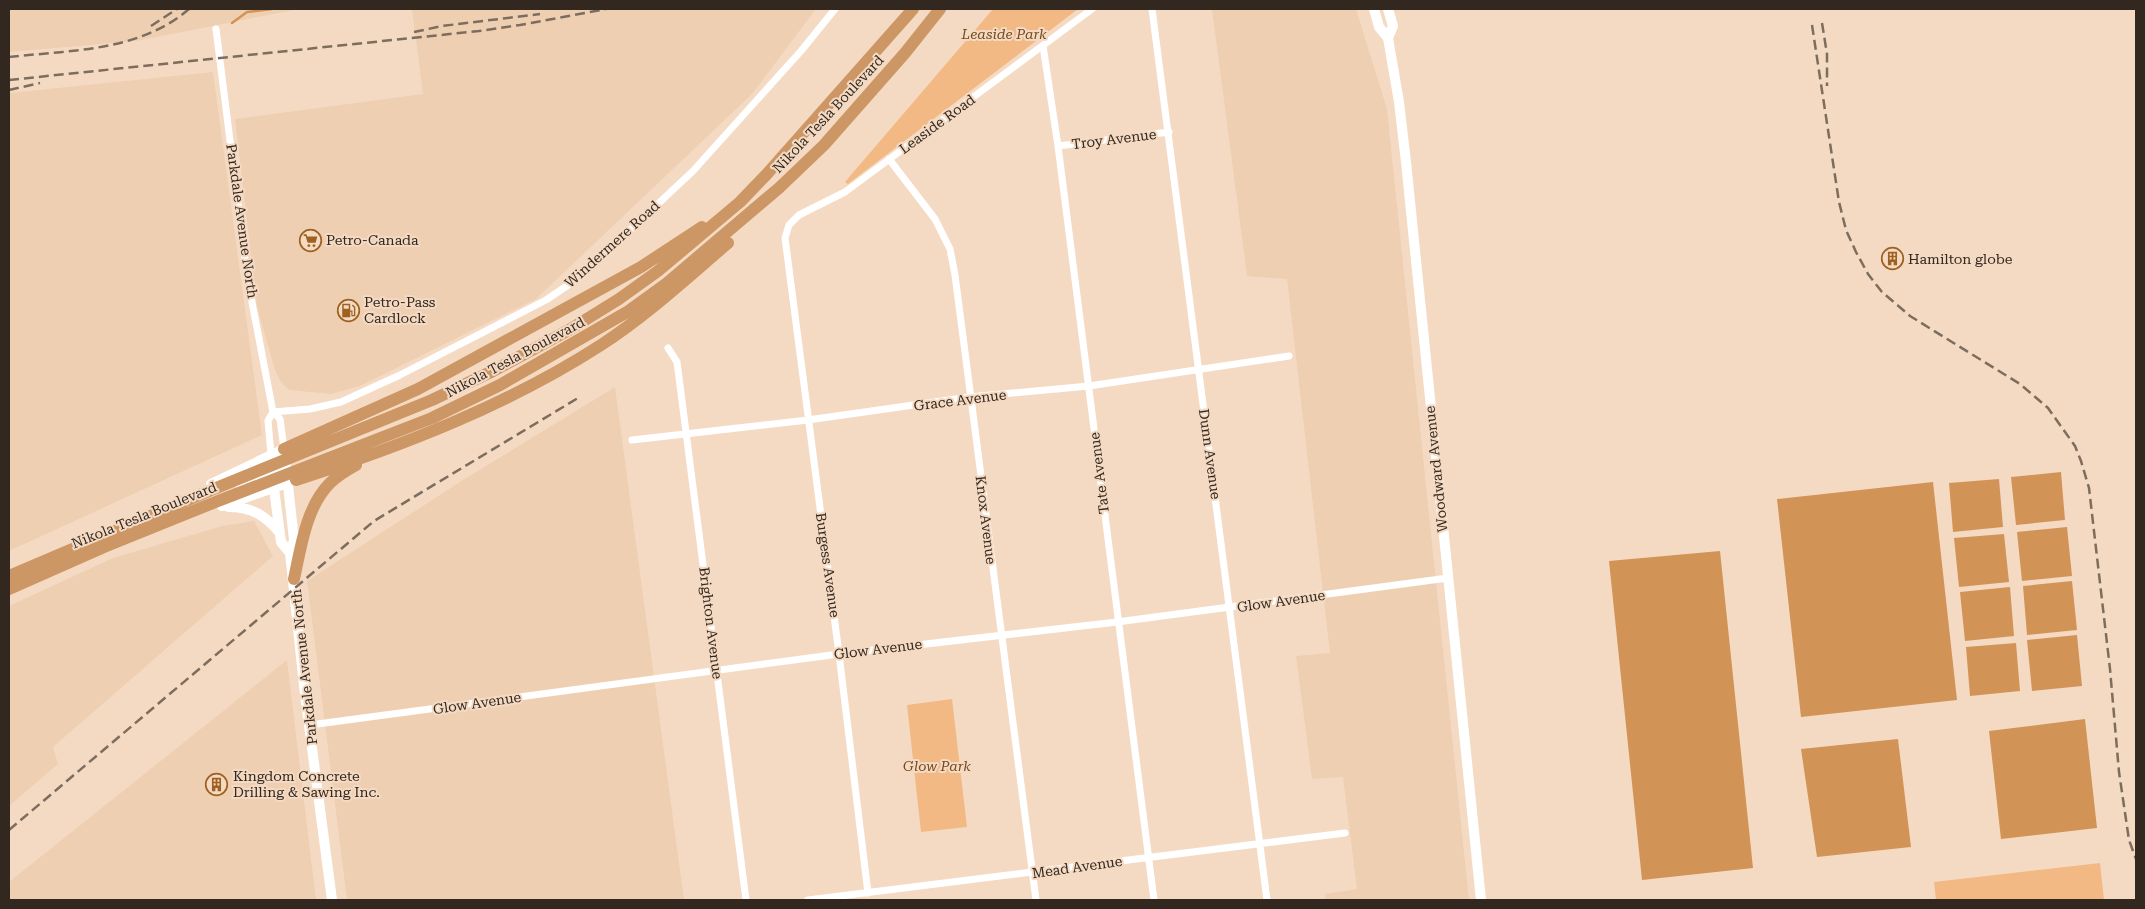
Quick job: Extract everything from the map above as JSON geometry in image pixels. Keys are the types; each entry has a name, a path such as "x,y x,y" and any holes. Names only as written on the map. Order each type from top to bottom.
{"highway":[{"name":"Nikola Tesla Boulevard","path":"9,589 176,518 432,418 500,385 627,312 667,283 779,188 824,145 905,53 940,9"},
{"name":"Nikola Tesla Boulevard","path":"9,576 216,488 432,400 493,371 569,330 658,271 713,226 766,175 909,12"},
{"path":"284,449 418,389 641,266 706,224 766,175"},
{"path":"287,483 381,450 501,401 602,344 656,306 745,228 779,188"},
{"path":"274,487 280,473 286,466 348,421"},
{"path":"294,579 302,541 319,497 331,482 381,450"}],"main road":[{"name":"Woodward Avenue","path":"1374,9 1379,27 1388,38 1399,102 1481,900"},
{"name":"Woodward Avenue","path":"1388,9 1393,26 1388,38"},
{"path":"9,584 138,528 165,507 284,449"},
{"path":"172,523 273,471 282,459 284,449"},
{"name":"Parkdale Avenue North","path":"284,449 294,540 290,553 332,900"},
{"name":"Parkdale Avenue North","path":"271,454 281,542 290,553"},
{"path":"138,528 172,523 287,483"},
{"path":"219,507 250,509 269,520 280,533"}],"street":[{"name":"Windermere Road","path":"273,412 310,409 341,402 400,375 546,300 580,277 693,171 801,51 836,9"},
{"name":"Leaside Road","path":"785,238 789,225 799,215 845,192 1092,9"},
{"name":"Dunn Avenue","path":"1152,9 1267,900"},
{"name":"Parkdale Avenue North","path":"216,29 247,276 273,412 280,419 284,449"},
{"name":"Tate Avenue","path":"1043,46 1058,146 1117,622 1154,900"},
{"name":"Troy Avenue","path":"1058,146 1169,132"},
{"name":"Knox Avenue","path":"889,159 935,219 950,249 955,275 1036,900"},
{"name":"Burgess Avenue","path":"785,238 840,654 868,893"},
{"name":"Brighton Avenue","path":"668,348 677,362 746,900"},
{"name":"Grace Avenue","path":"632,440 808,420 970,397 1089,386 1289,356"},
{"name":"Parkdale Avenue North","path":"271,454 268,421 273,412"},
{"name":"Glow Avenue","path":"310,725 840,654 1117,622 1448,578"},
{"name":"Mead Avenue","path":"808,900 1345,833"}],"shaded area":[{"path":"9,9 299,9 136,41 9,52"},
{"path":"412,9 816,9 753,93 536,299 360,386 331,394 289,390 281,382 275,370 257,307 235,119 423,94"},
{"path":"1212,9 1356,9 1387,109 1469,900 1325,900 1325,894 1357,889 1343,777 1312,779 1296,656 1330,653 1287,279 1247,276"},
{"path":"213,72 262,435 9,551 9,93"},
{"path":"615,387 684,900 347,900 307,581 463,480"},
{"path":"2061,472 2065,520 2016,525 2011,477"},
{"path":"1999,479 2003,527 1953,532 1949,483"},
{"path":"1933,482 1957,700 1801,717 1777,499"},
{"path":"254,521 273,556 53,747 58,764 9,806 9,606 113,558 222,526"},
{"path":"2067,527 2072,576 2022,581 2017,532"},
{"path":"2004,534 2009,582 1959,587 1954,538"},
{"path":"1720,551 1753,868 1642,880 1609,561"},
{"path":"2072,581 2077,630 2027,635 2023,586"},
{"path":"2010,587 2014,636 1965,641 1960,592"},
{"path":"2077,635 2082,686 2032,691 2027,640"},
{"path":"2016,643 2020,691 1970,696 1966,647"},
{"path":"287,660 316,900 9,900 9,882"},
{"path":"2085,719 2097,828 2001,839 1989,731"},
{"path":"1898,739 1911,847 1817,857 1801,749"}],"green space":[{"name":"Leaside Park","path":"993,9 1078,9 848,184 845,182"},
{"name":"Glow Park","path":"952,699 967,827 921,832 907,705"},
{"path":"2100,863 2104,900 1936,900 1934,882"}],"waterway":[{"path":"232,23 247,12 272,9"}],"railway":[{"path":"151,26 177,9"},
{"path":"9,57 80,50 126,41 148,34 169,23 189,9"},
{"path":"9,80 479,31 606,9"},
{"path":"414,32 442,26 540,14"},
{"path":"1822,23 1827,54 1827,86"},
{"path":"1812,25 1839,202 1846,230 1868,274 1882,292 1910,316 2020,384 2048,408 2075,446 2081,461 2089,488 2110,669 2119,772 2129,840 2136,859"},
{"path":"9,90 40,83"},
{"path":"9,830 374,521 578,398"}],"place":[{"name":"Petro-Canada","path":"310,240"},
{"name":"Hamilton globe","path":"1892,259"},
{"name":"Petro-Pass Cardlock","path":"348,310"},
{"name":"Kingdom Concrete Drilling & Sawing Inc.","path":"217,784"}]}
